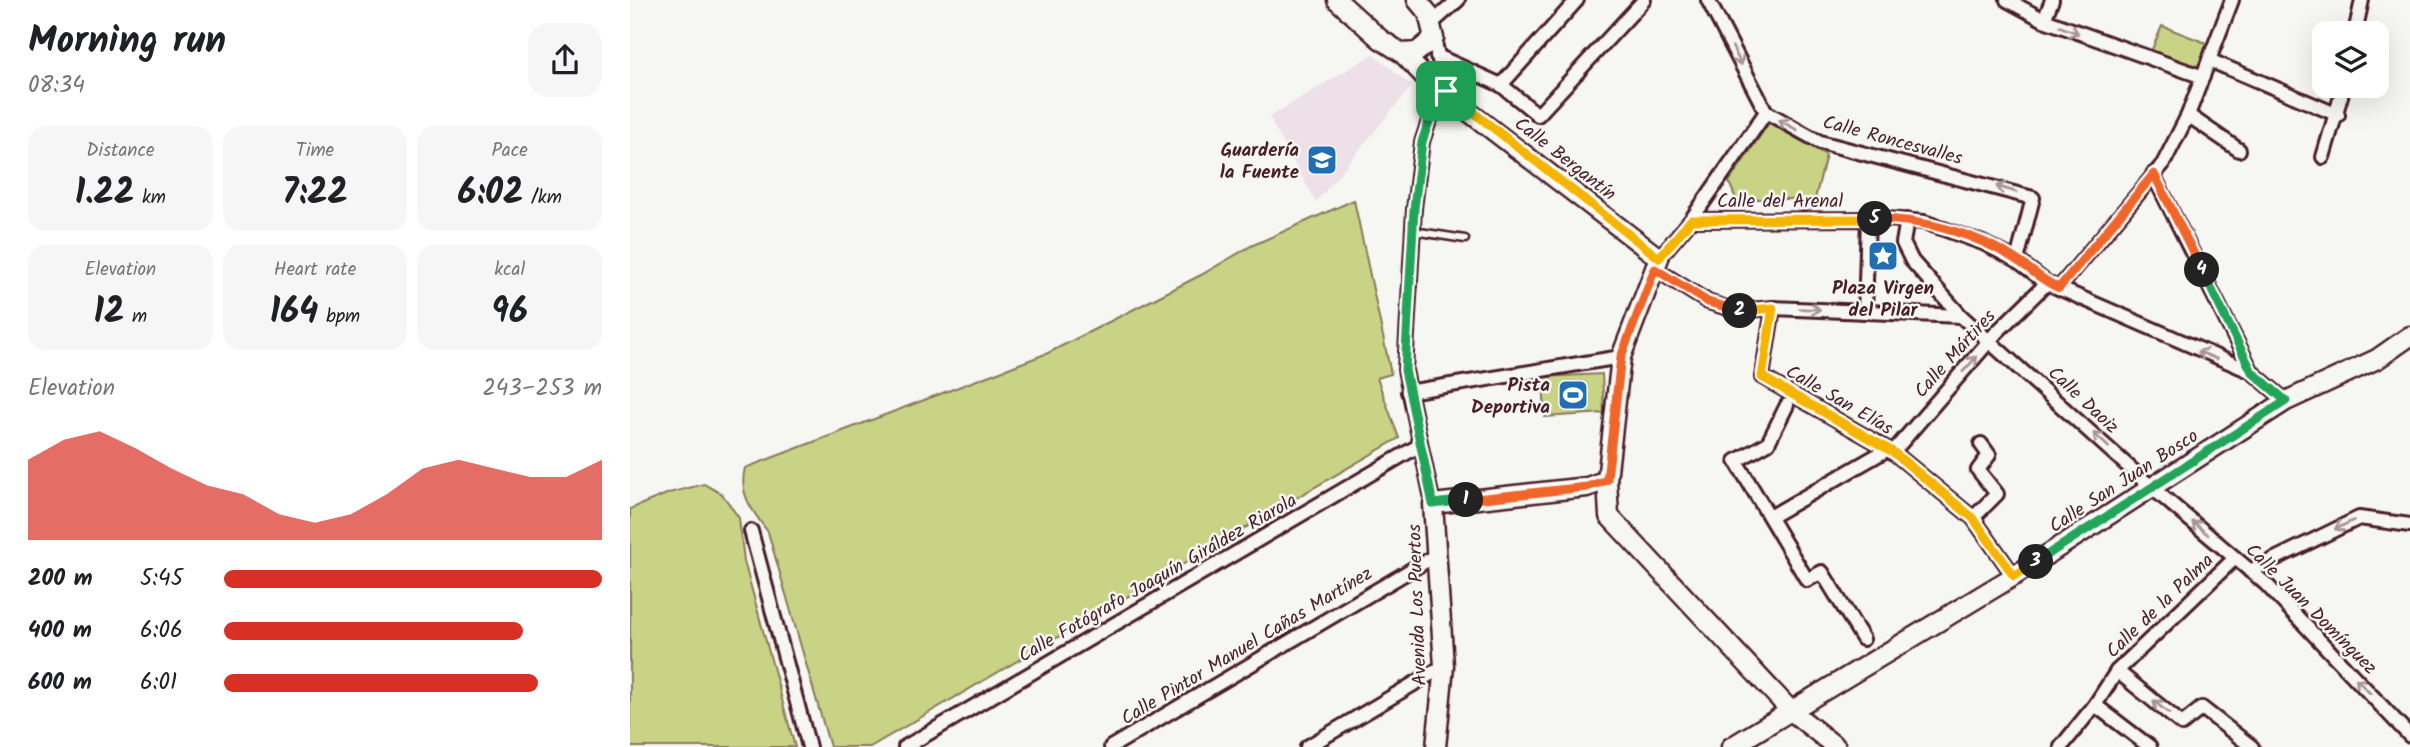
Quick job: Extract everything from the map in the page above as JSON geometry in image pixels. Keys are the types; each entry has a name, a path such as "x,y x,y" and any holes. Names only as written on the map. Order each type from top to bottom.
{"street":[{"name":"Calle Bergantín","path":"1337,0 1351,7 1381,39 1402,52 1430,82 1446,91 1657,264"},
{"path":"1423,0 1446,91 1429,121 1422,142 1413,232 1405,370 1433,504 1587,487 1607,480"},
{"path":"1402,52 1418,52 1434,39 1458,0"},
{"path":"1501,85 1577,0"},
{"path":"1434,39 1501,85 1538,115 1644,0"},
{"path":"1708,0 1766,112 1657,264 1621,357 1607,480 1609,516 1790,710 1836,747"},
{"path":"2007,0 2044,20 2203,77"},
{"path":"2044,20 2052,0"},
{"name":"Calle Mártires","path":"1770,517 1890,451 1992,340 1996,332 2053,286 2154,174 2175,144 2188,115 2232,0"},
{"path":"2358,21 2362,0"},
{"path":"2209,60 2338,115"},
{"path":"2323,158 2342,98"},
{"name":"Calle Roncesvalles","path":"1766,112 1820,142 2033,198 2017,260"},
{"path":"2188,115 2239,150"},
{"path":"2154,174 2252,372"},
{"path":"1865,312 1868,219"},
{"name":"Calle del Arenal","path":"1691,220 1868,219 1924,222 1983,243 2017,260 2053,286 2252,372 2286,401"},
{"name":"Calle Daoiz","path":"1907,220 1903,243 1912,261 1961,316 1992,340 2150,486"},
{"path":"1657,264 1708,302 1737,311 1773,308 1961,316"},
{"name":"Calle San Elías","path":"1773,308 1762,377 1890,451 1973,518 2014,576"},
{"name":"Calle San Juan Bosco","path":"1731,747 1748,741 1790,710 2014,576 2150,486 2286,401 2377,359 2409,336"},
{"path":"1408,392 1621,357"},
{"path":"1787,405 1768,443 1736,461 1807,580 1822,572 1863,639"},
{"path":"1973,518 1997,494 1978,470 1989,455 1981,444"},
{"name":"Calle Fotógrafo Joaquín Giráldez Riarola","path":"910,746 1420,445"},
{"name":"Calle Juan Domínguez","path":"2150,486 2250,571 2410,736"},
{"name":"Avenida Los Puertos","path":"1433,504 1444,666 1436,747"},
{"path":"2250,571 2359,518 2410,525"},
{"path":"751,531 809,747"},
{"name":"Calle Pintor Manuel Cañas Martínez","path":"1111,747 1438,554"},
{"name":"Calle de la Palma","path":"2060,747 2095,705 2117,671 2235,558"},
{"path":"1307,747 1444,666"},
{"path":"2117,671 2182,724 2202,708 2252,747"},
{"path":"2095,705 2150,747"}],"lane":[{"path":"1413,232 1465,239"}],"shaded area":[{"name":"Guardería la Fuente","path":"1373,54 1412,86 1316,202 1269,117"}],"green space":[{"path":"2162,26 2209,44 2200,72 2150,54"},
{"path":"1769,123 1826,155 1815,199 1736,199 1729,182"},
{"path":"1354,200 1391,374 1377,378 1399,438 870,747 830,747 768,532 752,510 745,494 745,468 1048,353 1201,275 1251,246"},
{"name":"Pista Deportiva","path":"1602,374 1604,413 1545,417 1543,377"},
{"path":"704,484 722,494 739,518 744,561 795,747 630,747 630,509 669,493"}],"place":[{"name":"Guardería la Fuente","path":"1322,160"},
{"name":"Plaza Virgen del Pilar","path":"1883,256"},
{"name":"Pista Deportiva","path":"1573,395"}],"route":[{"path":"1446,91 1659,258 1691,220 1907,220 1924,222 1983,243 2017,260 2059,288 2154,174 2252,372 2286,401 2150,486 2014,576 1973,518 1893,452 1762,377 1773,308 1737,311 1708,302 1655,269 1621,357 1607,480 1587,487 1433,504 1405,370 1414,209 1422,142 1429,121 1446,91"}]}
